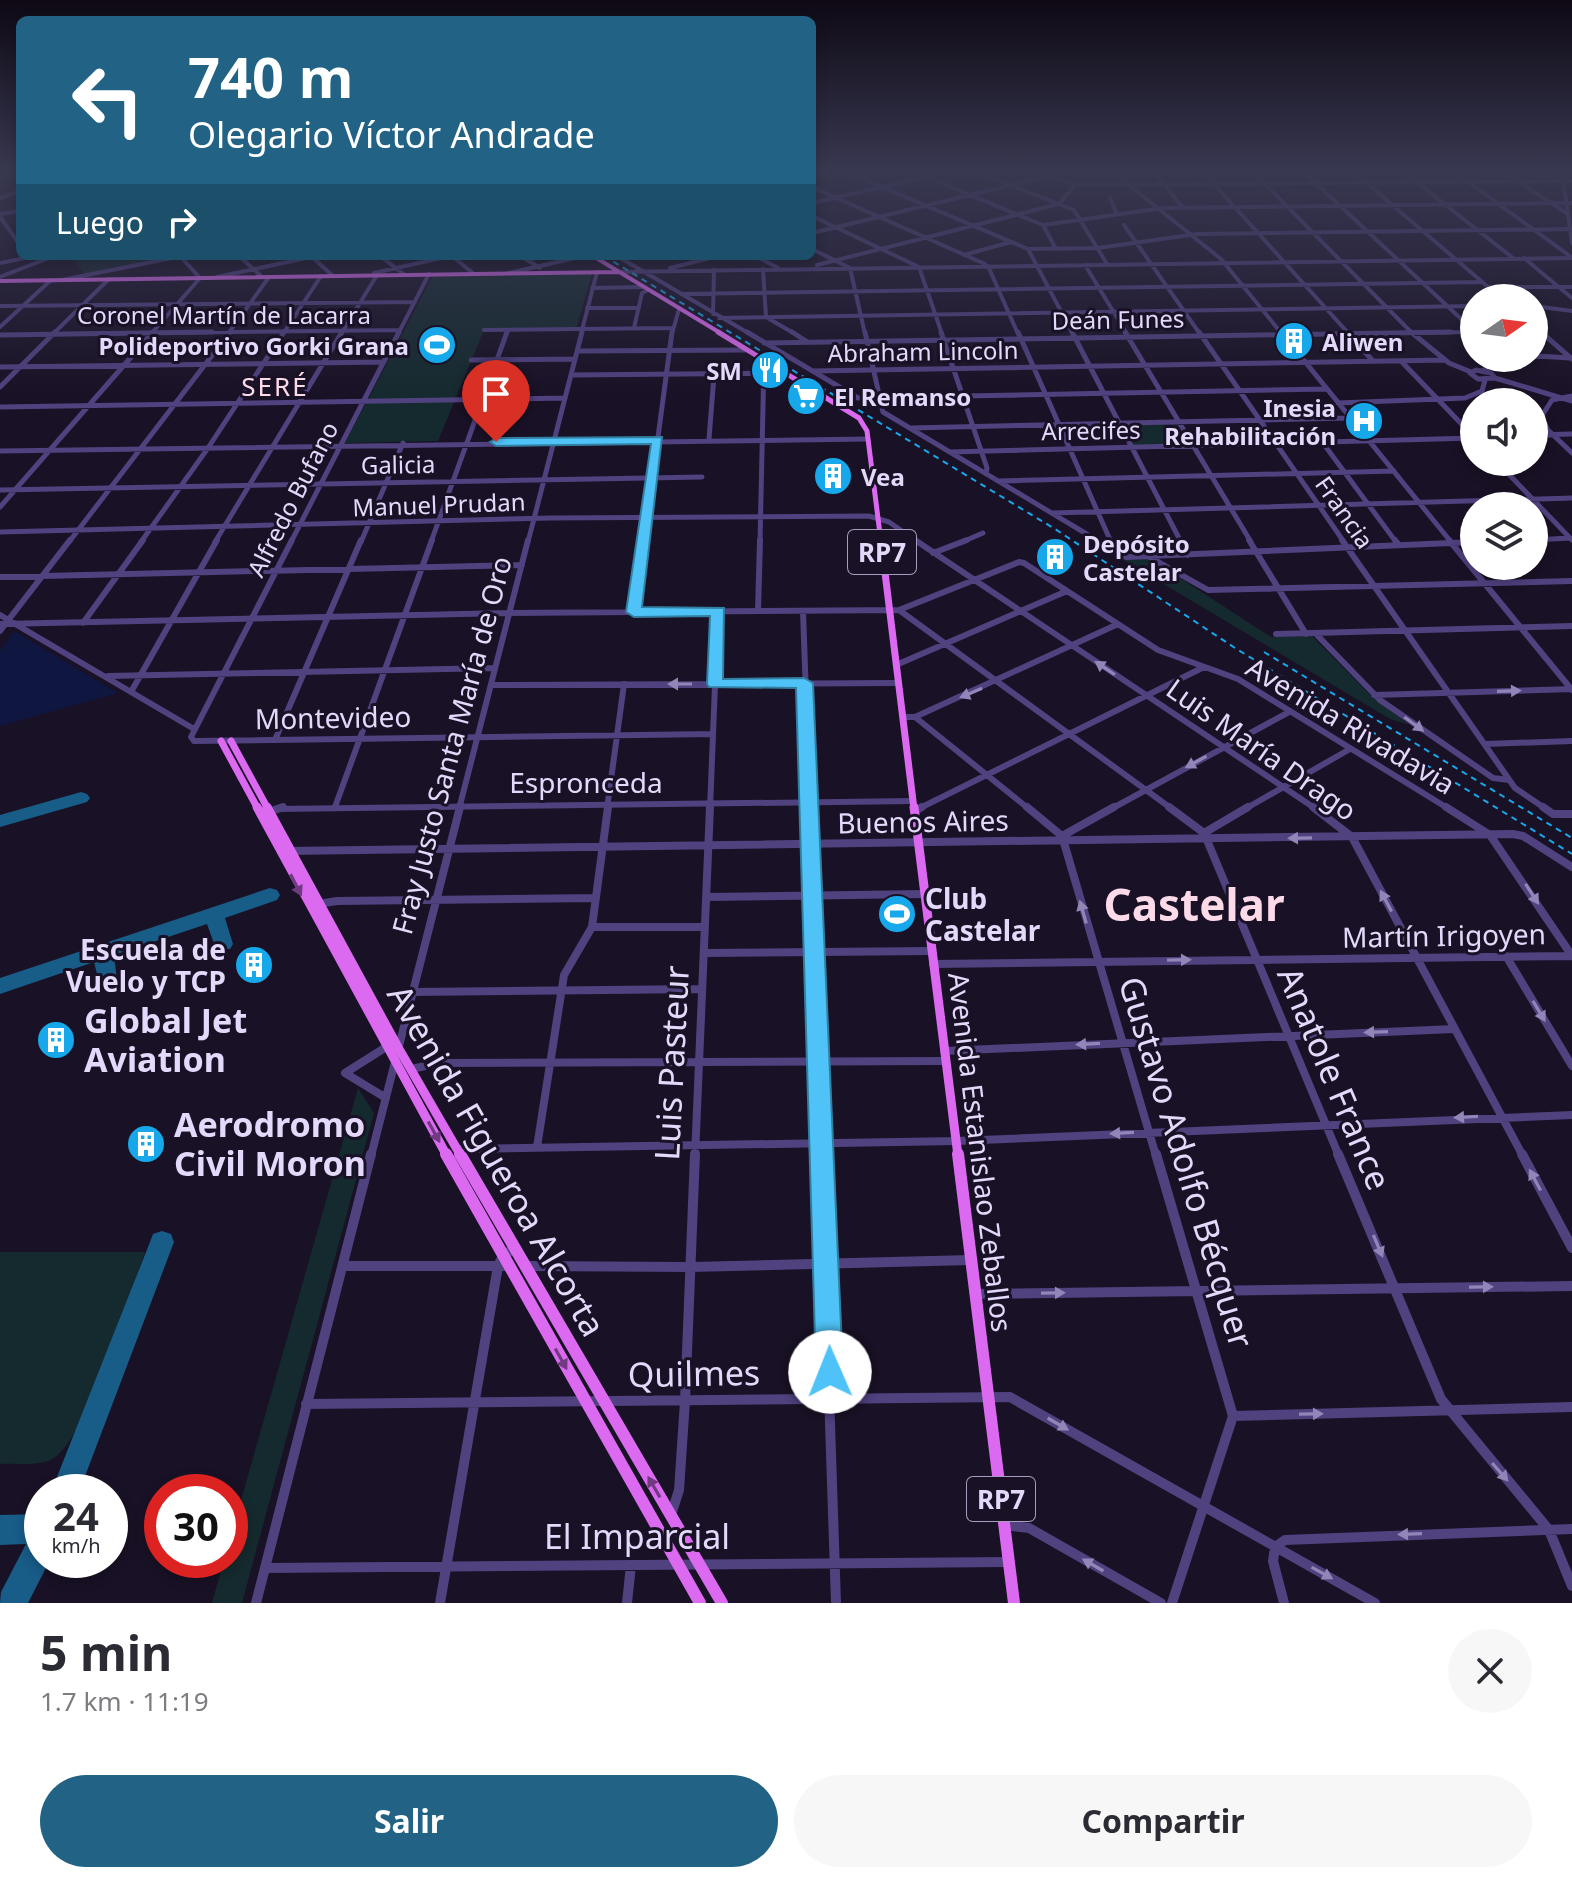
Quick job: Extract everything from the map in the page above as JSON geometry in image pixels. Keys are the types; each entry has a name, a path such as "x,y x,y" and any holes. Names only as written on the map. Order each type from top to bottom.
{"main road":[{"name":"RP7","path":"600,260 783,373"},
{"path":"0,279 619,272"},
{"name":"Avenida Estanislao Zeballos","path":"783,373 862,422 868,439 1014,1603"},
{"name":"Avenida Figueroa Alcorta","path":"226,741 265,813 291,849 397,1045 524,1266 722,1603"},
{"name":"Avenida Figueroa Alcorta","path":"265,813 280,853 308,908 504,1263 700,1603"}],"street":[{"path":"809,268 885,248"},
{"path":"948,248 988,266 1111,542 1111,549"},
{"path":"964,255 990,248"},
{"path":"1025,248 1098,248 1107,264"},
{"name":"Francia","path":"1139,248 1509,780"},
{"path":"1207,248 1224,263 1572,689"},
{"path":"1271,248 1373,361"},
{"path":"1328,248 1412,333 1445,360 1460,367"},
{"path":"1385,248 1460,318"},
{"path":"1443,248 1485,284"},
{"path":"1500,248 1513,258"},
{"path":"881,249 919,267 973,426 986,474"},
{"path":"1028,249 1188,555"},
{"path":"816,251 850,268"},
{"path":"619,272 1572,257"},
{"path":"1524,258 1572,301 1562,307"},
{"path":"0,279 45,260"},
{"path":"62,280 161,260"},
{"path":"0,507 200,278 184,260"},
{"path":"243,260 260,275 258,277"},
{"path":"216,278 296,260"},
{"path":"317,260 333,276"},
{"path":"385,260 405,275"},
{"path":"364,275 433,260"},
{"path":"456,260 474,274"},
{"path":"527,260 545,273"},
{"path":"509,273 567,260"},
{"path":"624,260 854,397 879,399 1326,389"},
{"path":"693,260 712,270"},
{"path":"661,271 703,260"},
{"path":"763,260 779,269"},
{"path":"1085,265 1306,634"},
{"path":"850,268 883,412 1126,557 1460,543"},
{"path":"763,269 766,317"},
{"path":"712,270 713,314"},
{"name":"Fray Justo Santa María de Oro","path":"256,1603 597,272"},
{"name":"Alfredo Bufano","path":"194,741 191,737 194,729 429,274"},
{"path":"131,692 168,621 377,275"},
{"path":"83,623 208,448 321,276"},
{"path":"0,631 231,331 269,277"},
{"path":"0,387 109,279"},
{"path":"0,327 51,280"},
{"path":"681,294 1482,282"},
{"path":"1548,287 1572,287"},
{"path":"592,288 646,288"},
{"path":"634,328 646,288"},
{"path":"0,306 415,302"},
{"path":"1548,306 1572,311"},
{"path":"719,318 1460,307"},
{"path":"587,308 639,308"},
{"path":"634,612 666,375 679,309"},
{"path":"766,317 808,342"},
{"path":"484,330 673,328"},
{"name":"Coronel Martín de Lacarra","path":"0,335 400,330"},
{"path":"335,807 437,523 500,360 508,330"},
{"name":"Deán Funes","path":"763,344 1460,332"},
{"path":"1548,339 1572,358"},
{"path":"577,351 745,350"},
{"path":"1548,358 1572,358"},
{"path":"471,360 575,359"},
{"name":"Abraham Lincoln","path":"810,371 1445,360"},
{"path":"758,611 764,361"},
{"path":"1401,361 1460,422"},
{"path":"0,367 384,362"},
{"path":"1471,372 1473,377 1485,380 1495,378"},
{"path":"1485,372 1557,397 1572,398"},
{"path":"571,375 783,373"},
{"path":"709,439 714,375"},
{"path":"1338,403 1439,400 1476,395 1484,389 1485,380"},
{"path":"1557,397 1547,403 1541,413 1542,422 1572,453"},
{"path":"0,407 565,398"},
{"path":"908,428 1350,418"},
{"path":"1548,435 1572,434"},
{"name":"Arrecifes","path":"949,452 1460,438"},
{"path":"0,451 468,442 868,439"},
{"path":"275,740 403,443"},
{"path":"1323,443 1399,545"},
{"path":"998,481 1394,471"},
{"path":"1510,476 1525,492"},
{"name":"Galicia","path":"0,490 702,477"},
{"path":"1548,499 1572,498"},
{"path":"1049,513 1460,502"},
{"path":"1548,515 1571,539"},
{"name":"Manuel Prudan","path":"0,532 647,517 878,518"},
{"name":"Luis María Drago","path":"878,518 1283,787 1352,837 1572,1248"},
{"path":"933,553 983,533"},
{"path":"1548,540 1571,539"},
{"path":"1150,557 1205,590 1572,581"},
{"name":"Avenida Rivadavia","path":"974,580 1021,562 1158,650 1238,679 1490,835"},
{"path":"0,577 522,565"},
{"path":"5,623 509,613 899,610 974,580"},
{"path":"896,665 1067,591"},
{"path":"899,610 1205,836 1350,749"},
{"name":"Luis Pasteur","path":"671,1516 679,1490 685,1401 718,611"},
{"path":"803,611 836,1603"},
{"path":"0,615 5,623"},
{"path":"19,624 194,729"},
{"path":"903,717 915,717 996,682 1118,624"},
{"path":"1276,634 1572,626"},
{"path":"1316,633 1374,695 1493,778 1509,780 1525,796 1553,814 1572,814"},
{"path":"915,811 1204,667"},
{"path":"108,676 495,668"},
{"path":"491,685 898,683"},
{"path":"537,1147 561,990 568,964 592,927 624,684"},
{"path":"1374,695 1572,689"},
{"path":"915,717 1062,838 1289,712"},
{"name":"Montevideo","path":"194,741 713,734"},
{"path":"1485,744 1572,741"},
{"name":"Espronceda","path":"265,813 284,807 913,801"},
{"name":"Buenos Aires","path":"280,853 291,849 1518,834 1572,867"},
{"path":"1490,835 1572,956"},
{"name":"Anatole France","path":"1205,836 1447,1411 1549,1530 1572,1586"},
{"name":"Gustavo Adolfo Bécquer","path":"1062,838 1233,1416"},
{"path":"706,897 925,894"},
{"path":"308,908 320,903 595,898"},
{"path":"592,927 704,927"},
{"path":"704,953 932,951"},
{"path":"1506,956 1572,1066"},
{"name":"Martín Irigoyen","path":"933,964 1572,956"},
{"path":"411,992 701,989"},
{"path":"411,1069 440,1063 819,1062 1123,1042 1454,1029"},
{"path":"386,1098 345,1073 386,1048 397,1045"},
{"path":"459,1149 957,1141 1572,1115"},
{"path":"440,1603 472,1402 504,1263 514,1248"},
{"path":"343,1266 504,1263 524,1266 690,1267 971,1260"},
{"path":"975,1294 1572,1286"},
{"name":"Quilmes","path":"306,1404 1010,1397 1375,1603"},
{"path":"1172,1603 1233,1416 1572,1407"},
{"path":"1005,1525 1029,1528 1161,1603"},
{"path":"1284,1603 1273,1561 1275,1547 1285,1540 1572,1529"},
{"name":"El Imparcial","path":"265,1568 1009,1562"},
{"path":"627,1603 631,1565"}],"green space":[{"path":"73,260 152,260 85,274"},
{"name":"Polideportivo Gorki Grana","path":"592,274 576,329 484,330 438,441 345,443 432,277"},
{"path":"1177,423 1190,444 1132,446 1120,424"},
{"path":"1120,558 1149,558 1271,637 1312,636 1372,697 1409,725 1390,719"},
{"path":"358,1088 374,1113 242,1603 212,1603 219,1578 248,1578 248,1476"},
{"path":"0,1252 145,1252 106,1363 80,1424 54,1458 42,1463 0,1464"}],"shaded area":[{"path":"14,631 118,693 0,726 0,651"}],"taxiway":[{"path":"0,821 81,798"},
{"path":"103,951 270,895"},
{"path":"214,914 223,944"},
{"path":"0,986 103,951"},
{"path":"103,951 107,980"},
{"path":"72,1474 162,1242"},
{"path":"0,1530 24,1529"},
{"path":"12,1603 25,1578"}],"railway":[{"path":"611,260 1055,529 1235,648 1572,854"},
{"path":"1264,652 1572,838"}],"place":[{"name":"Aliwen","path":"1294,341"},
{"name":"Polideportivo Gorki Grana","path":"437,345"},
{"name":"SM","path":"770,370"},
{"name":"El Remanso","path":"806,396"},
{"name":"Inesia Rehabilitación","path":"1364,421"},
{"name":"Vea","path":"833,476"},
{"name":"Depósito Castelar","path":"1055,557"},
{"name":"Club Castelar","path":"897,914"},
{"name":"Escuela de Vuelo y TCP","path":"254,965"},
{"name":"Global Jet Aviation","path":"56,1040"},
{"name":"Aerodromo Civil Moron","path":"146,1144"}],"district":[{"name":"SERÉ","path":"275,386"},
{"name":"Castelar","path":"1194,904"}],"route":[{"path":"496,442 658,440 634,612 718,611 715,684 804,683 830,1372"}]}
